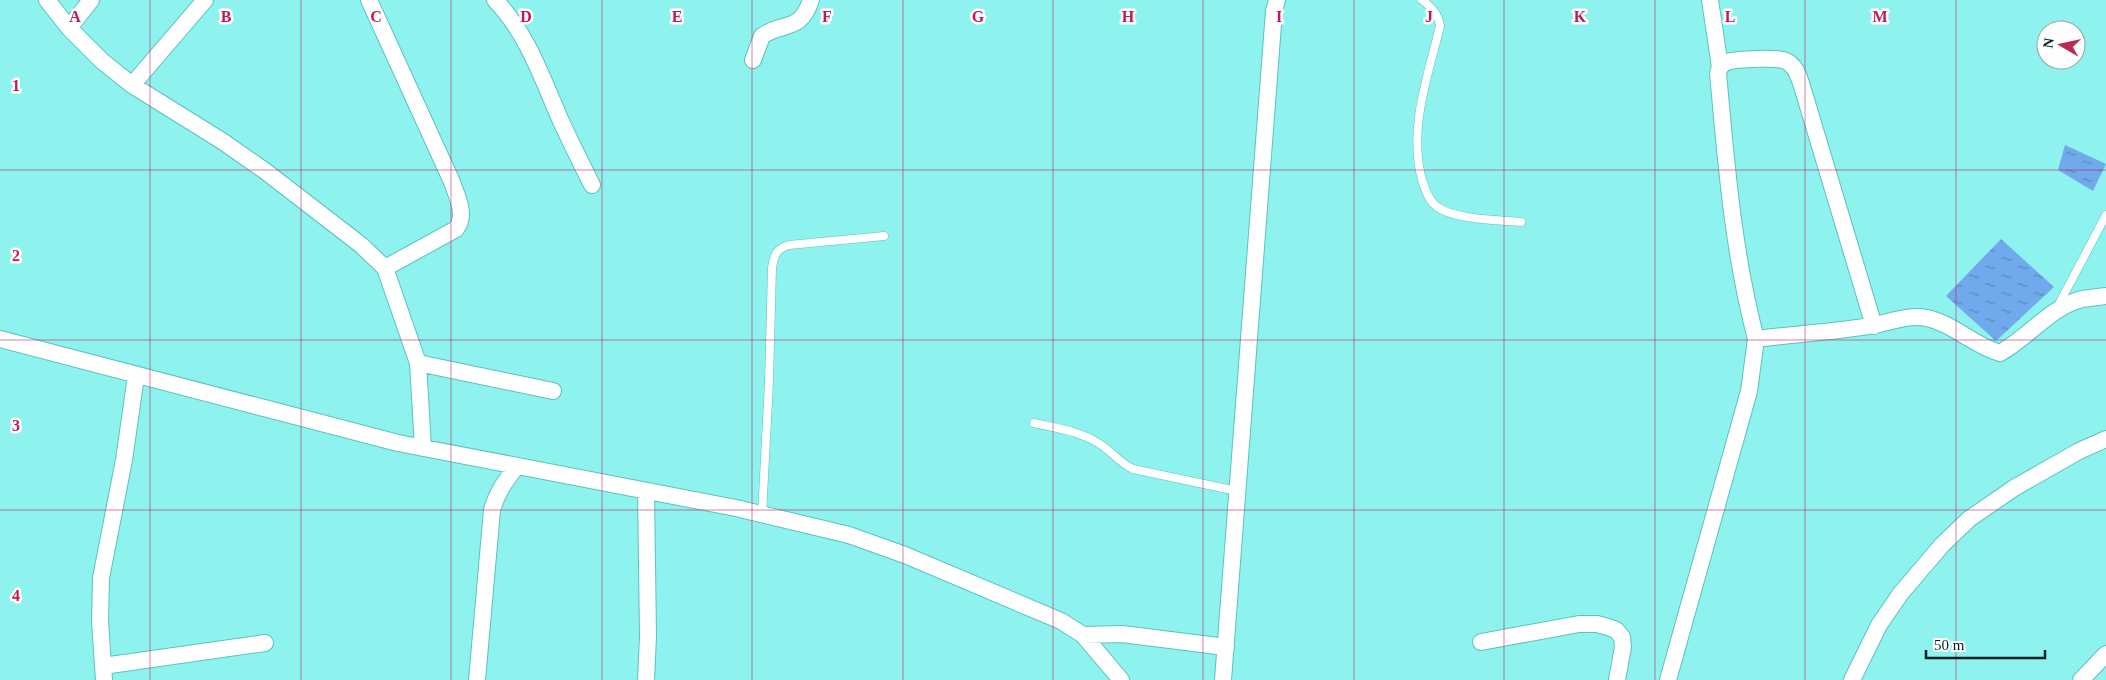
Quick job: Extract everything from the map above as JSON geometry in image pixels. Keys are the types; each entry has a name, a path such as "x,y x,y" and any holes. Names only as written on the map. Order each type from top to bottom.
{"street":[{"path":"47,0 69,28 102,61 132,85 222,141 264,171 361,245 385,268 418,363 423,448"},
{"path":"69,28 91,0"},
{"path":"132,85 205,0"},
{"path":"369,0 452,182 462,218 456,229 385,268"},
{"path":"495,0 510,18 540,71 560,119 592,185"},
{"path":"753,60 762,36 802,18 807,12 811,0"},
{"path":"1223,680 1274,11 1278,0"},
{"path":"1668,680 1749,390 1756,339 1737,245 1718,82 1720,67 1710,0"},
{"path":"1720,67 1727,62 1776,58 1787,61 1795,68 1874,326"},
{"path":"1756,339 1874,326 1913,317 1926,317 1941,322 1986,350 2000,353 2013,346 2054,312 2081,300 2106,296"},
{"path":"0,339 136,376 388,440 646,491 849,535 905,554 1061,621 1083,635 1121,680"},
{"path":"418,363 553,391"},
{"path":"136,376 124,460 101,578 100,622 104,673 265,643"},
{"path":"1852,680 1879,625 1901,593 1942,545 1969,519 2014,488 2079,451 2106,439"},
{"path":"477,680 492,510 495,498 501,487 517,466"},
{"path":"646,491 648,636 646,680"},
{"path":"1481,642 1579,624 1597,624 1608,627 1616,630 1622,636 1623,647 1617,680"},
{"path":"1083,635 1136,635 1226,647"},
{"path":"2081,680 2106,654"}],"lane":[{"path":"1422,0 1435,11 1439,17 1440,26 1421,105 1418,135 1420,173 1426,192 1435,205 1447,212 1521,222"},
{"path":"2054,312 2106,215"},
{"path":"762,515 774,255 779,248 789,245 884,236"},
{"path":"1034,423 1090,438 1125,465 1133,468 1237,491"}],"water":[{"path":"2065,145 2106,164 2093,191 2058,170"},
{"path":"2001,239 2054,287 1996,341 1946,296"}]}
